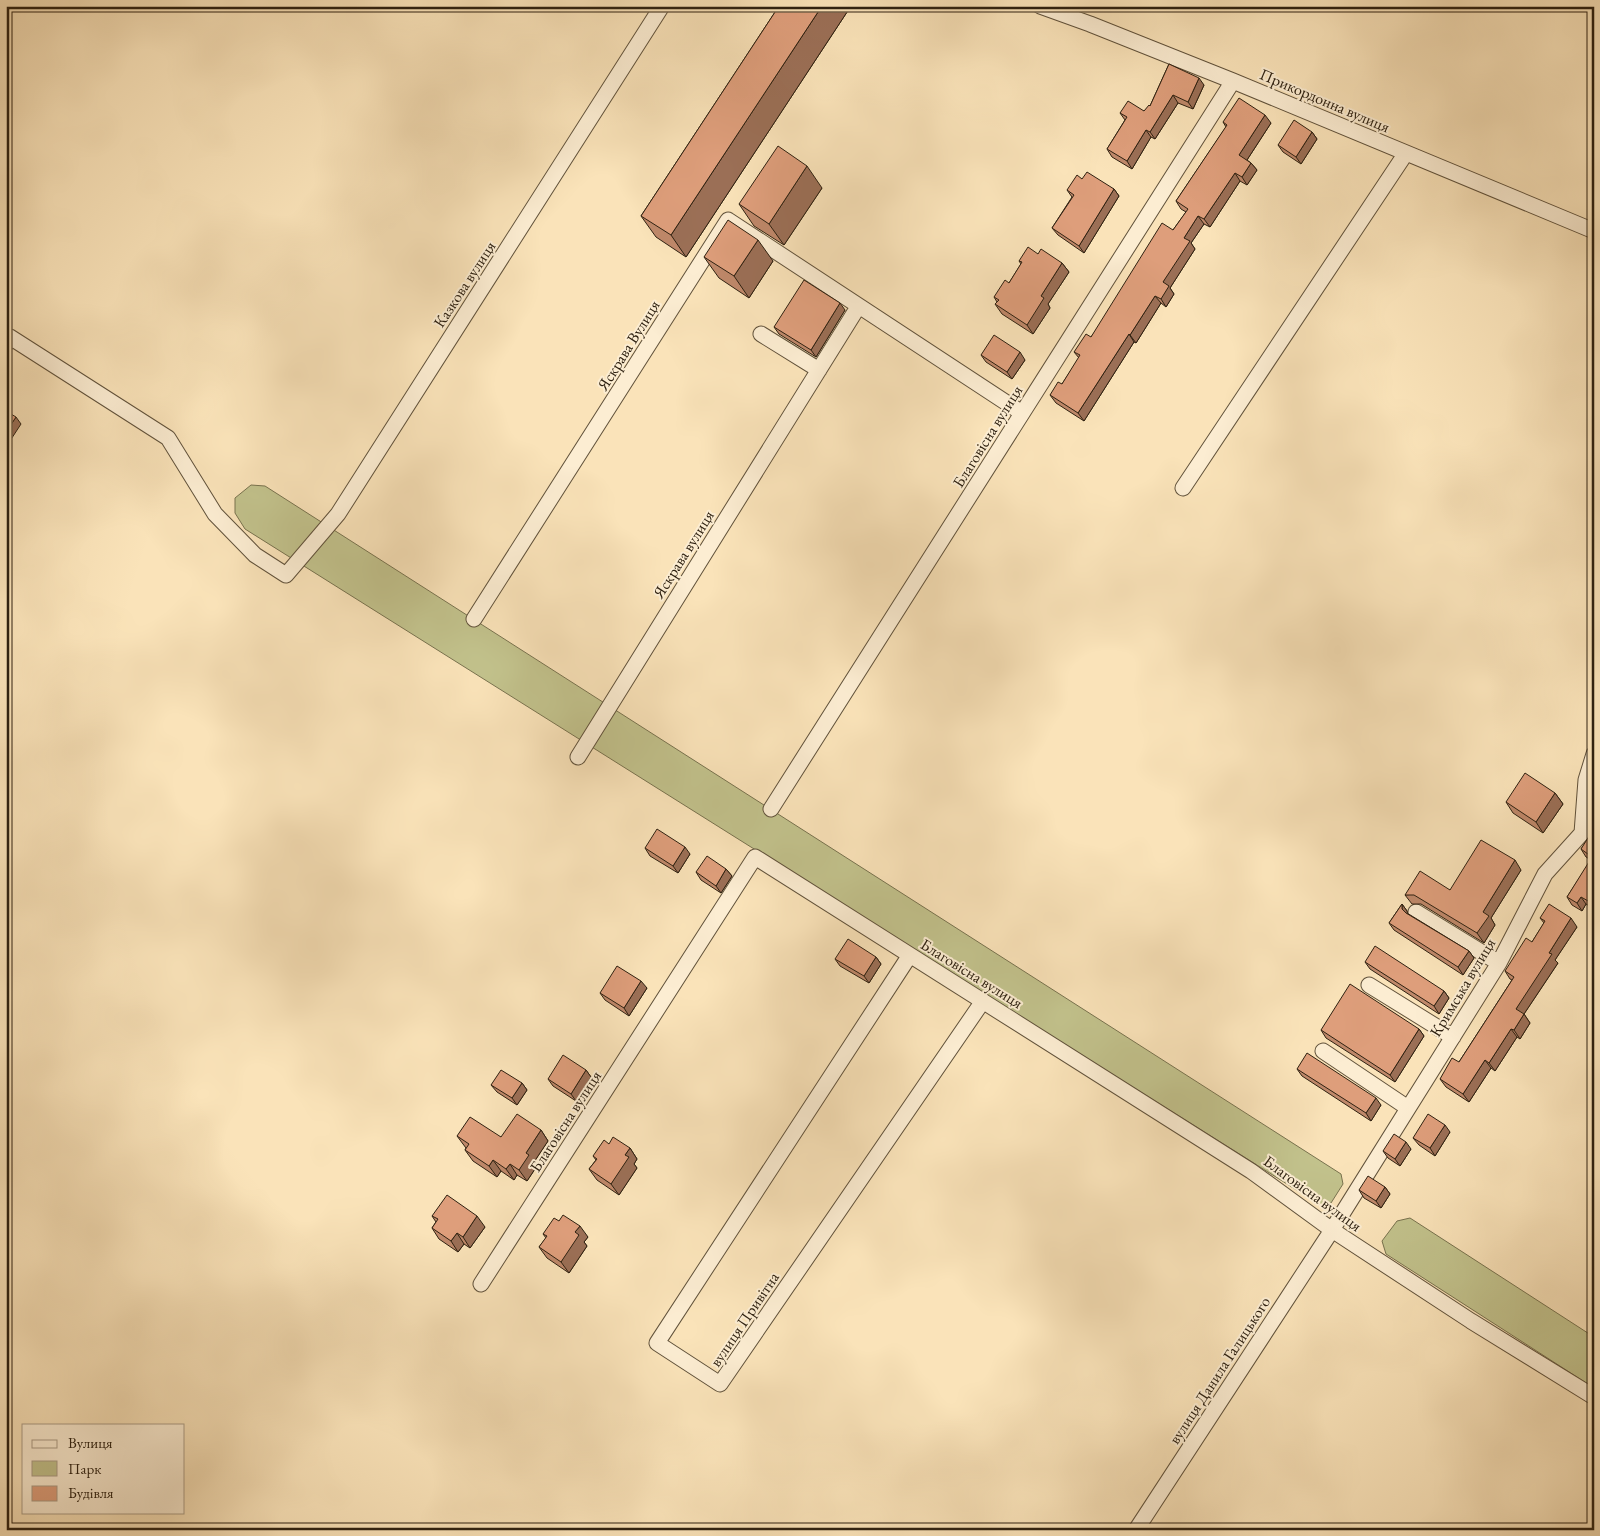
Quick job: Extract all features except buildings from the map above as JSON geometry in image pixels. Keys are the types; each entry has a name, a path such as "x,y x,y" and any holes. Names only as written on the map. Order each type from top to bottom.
{"street":[{"name":"Казкова вулиця","path":"6,344 10,337 168,438 215,514 255,555 286,575 338,514 662,6"},
{"name":"Прикордонна вулиця","path":"1040,6 1233,81 1594,231"},
{"name":"Благовісна вулиця","path":"771,809 1233,81"},
{"path":"1183,488 1406,153"},
{"name":"Яскрава Вулиця","path":"474,620 728,220 858,307"},
{"path":"858,307 1022,413"},
{"name":"Яскрава вулиця","path":"578,757 858,307"},
{"path":"762,334 819,370"},
{"name":"Кримська вулиця","path":"1332,1230 1499,963 1545,874 1582,833 1586,780 1594,754"},
{"name":"Благовісна вулиця","path":"481,1284 755,857 1251,1170 1332,1230 1471,1321 1594,1397"},
{"path":"1416,912 1499,963"},
{"name":"вулиця Привітна","path":"910,955 657,1343 720,1384 983,1001"},
{"path":"1369,985 1453,1037"},
{"path":"1323,1051 1408,1108"},
{"name":"вулиця Данила Галицького","path":"1136,1530 1332,1230"}],"green space":[{"path":"251,485 265,486 1341,1174 1343,1184 1331,1203 1322,1206 245,529 235,513 235,498"},
{"path":"1410,1218 1594,1337 1594,1388 1386,1254 1382,1241 1397,1221"}]}
